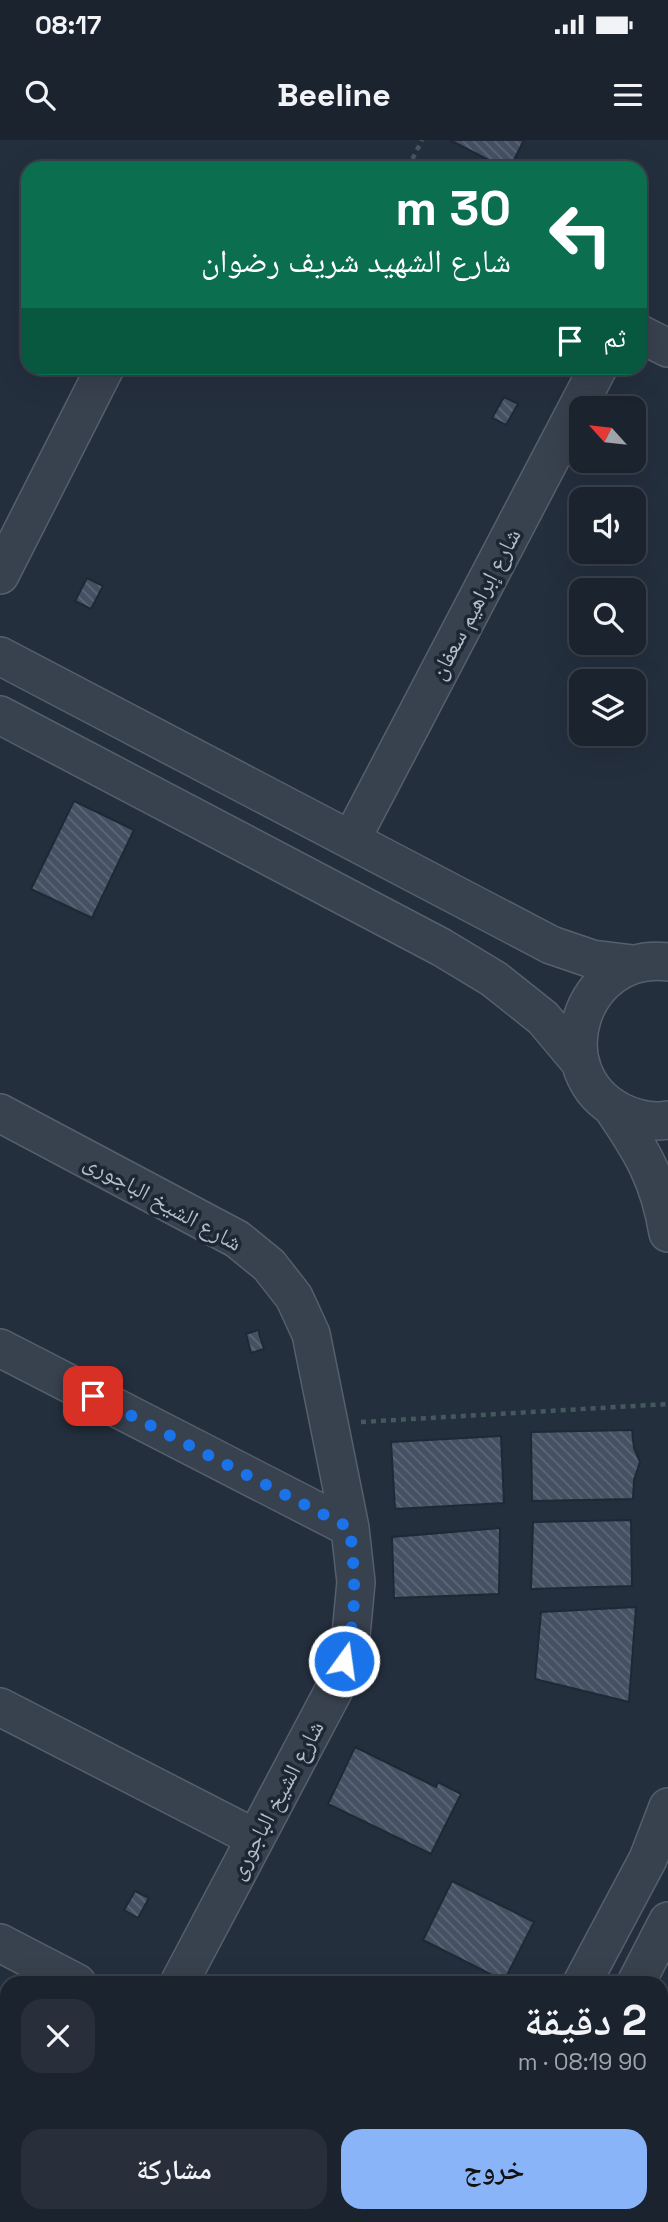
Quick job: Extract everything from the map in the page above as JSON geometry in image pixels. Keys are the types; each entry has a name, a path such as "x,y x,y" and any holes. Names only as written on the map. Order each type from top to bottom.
{"street":[{"path":"647,338 668,348"},
{"path":"0,575 101,375"},
{"name":"شارع إبراهيم سعفان","path":"351,840 594,375"},
{"path":"0,656 551,946 592,960 656,960"},
{"path":"0,715 440,947 494,979 543,1018 580,1062 597,1094 611,1107 642,1152 663,1202 668,1233"},
{"path":"580,1062 578,1037 582,1014 594,992 612,975 656,960"},
{"path":"611,1107 633,1118 658,1122 668,1120"},
{"name":"شارع الشيخ الباجورى","path":"0,1113 237,1239 268,1265 294,1297 311,1334 350,1528 356,1582 351,1635 336,1686 183,1976"},
{"path":"0,1348 350,1528"},
{"path":"0,1707 255,1838"},
{"path":"586,1976 648,1859 668,1807"},
{"path":"640,1976 668,1921"},
{"path":"0,1943 64,1976"}],"path":[{"path":"412,161 422,140"},
{"path":"329,1424 668,1404"}],"building":[{"path":"450,140 524,140 514,161 490,161"},
{"path":"504,397 518,404 506,425 492,418"},
{"path":"87,578 103,586 91,609 75,601"},
{"path":"74,801 134,830 92,918 31,889"},
{"path":"258,1330 264,1349 251,1353 246,1334"},
{"path":"632,1430 634,1448 640,1462 634,1480 633,1499 532,1501 531,1432"},
{"path":"501,1436 504,1503 395,1509 391,1442"},
{"path":"631,1520 632,1586 531,1589 533,1522"},
{"path":"500,1528 499,1594 394,1598 392,1537"},
{"path":"636,1607 629,1702 535,1679 541,1612"},
{"path":"355,1747 436,1787 438,1782 461,1794 431,1854 328,1804"},
{"path":"452,1881 534,1922 507,1976 494,1976 423,1940"},
{"path":"135,1891 149,1898 138,1918 124,1910"}],"route":[{"path":"93,1396 350,1528 356,1582 351,1635 344,1661"}]}
